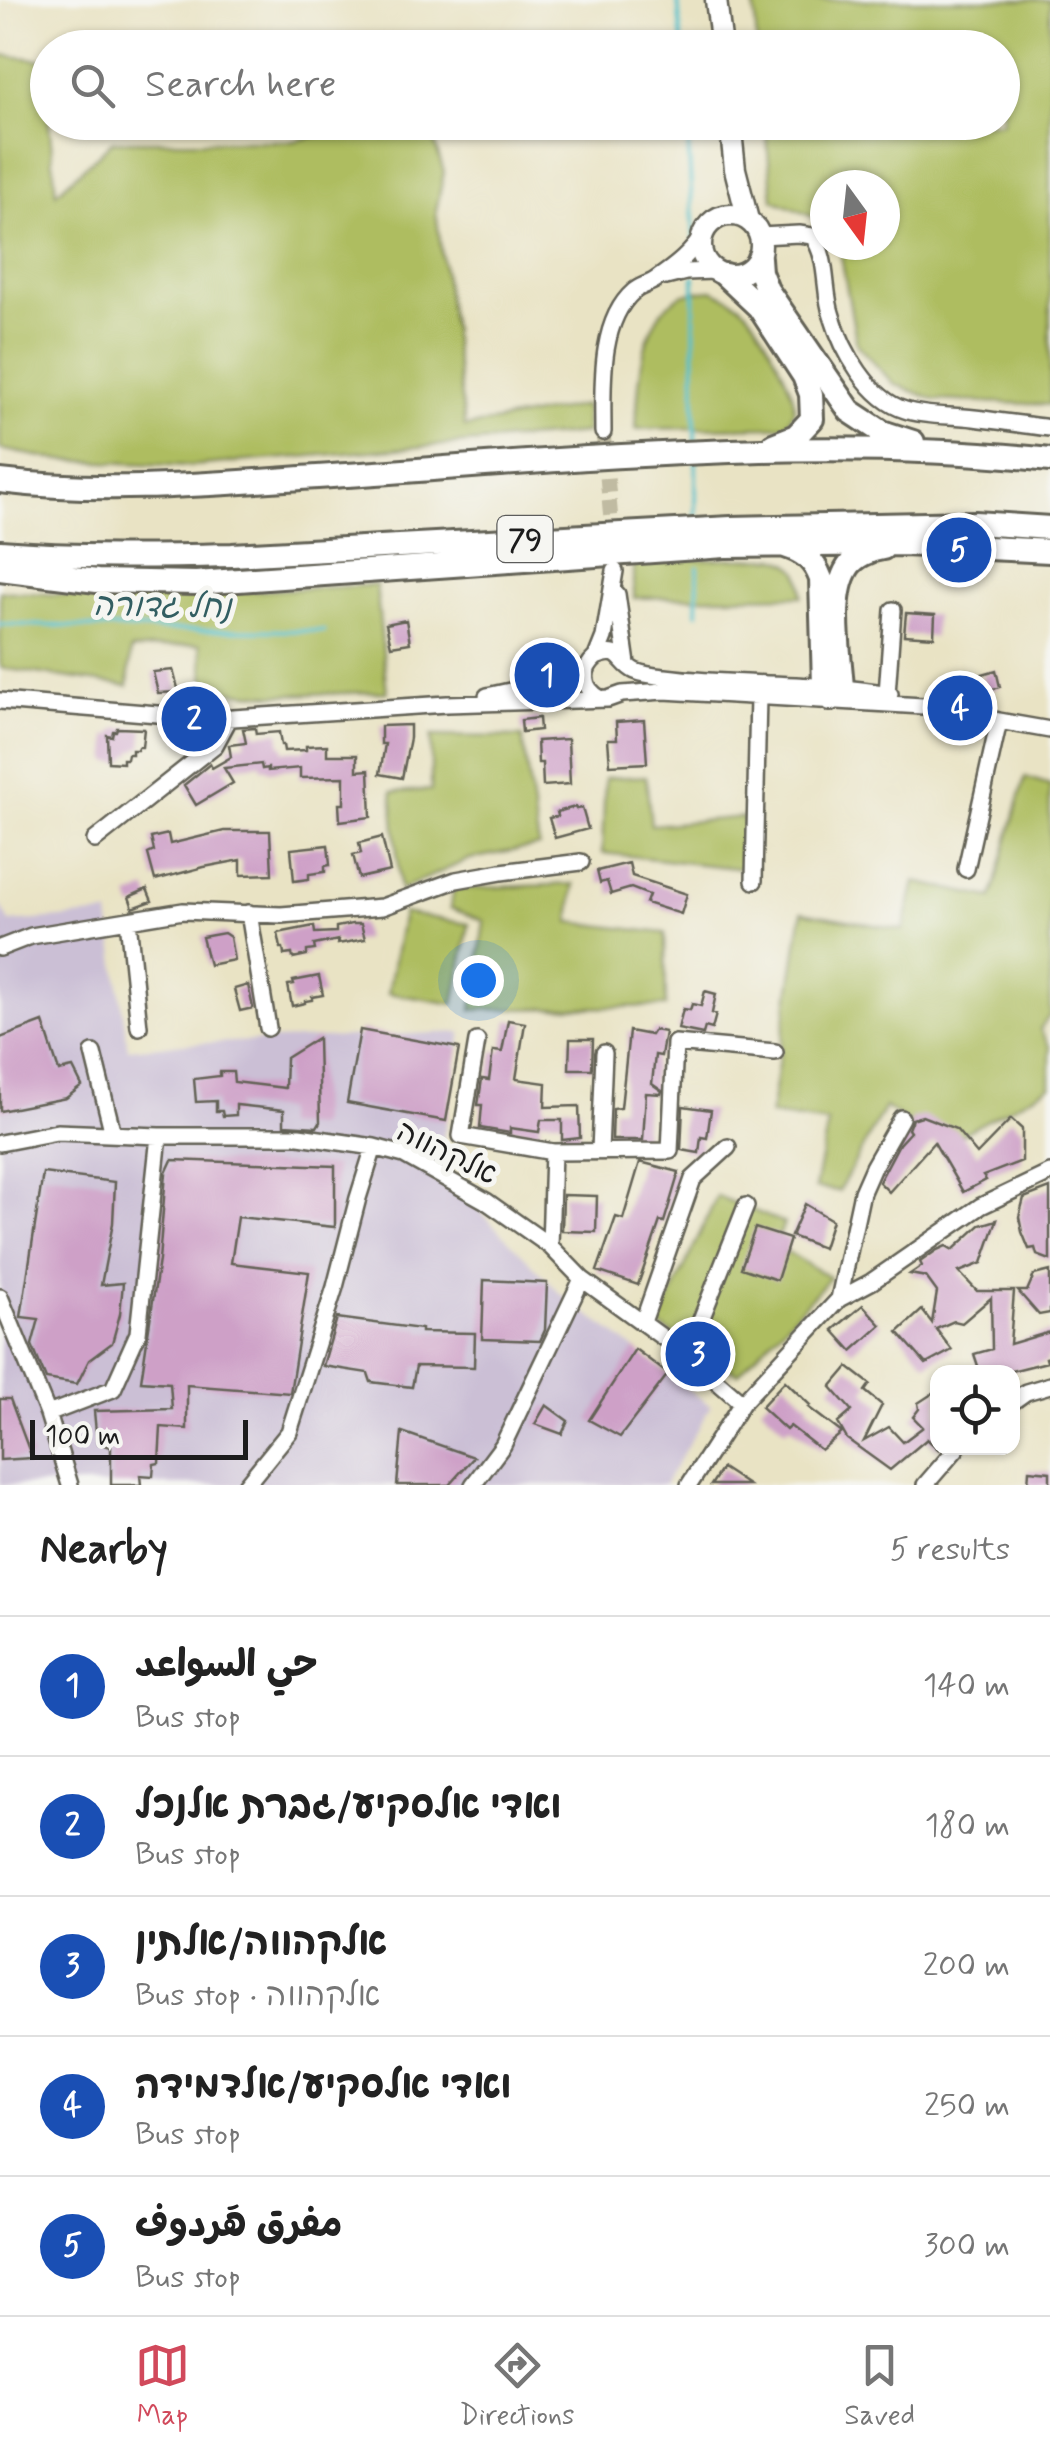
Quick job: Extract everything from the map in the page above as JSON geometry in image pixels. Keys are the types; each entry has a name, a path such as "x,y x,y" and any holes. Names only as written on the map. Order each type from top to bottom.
{"highway":[{"path":"755,238 767,290 850,411 882,432 946,450"},
{"path":"720,273 759,306 804,376 811,394 812,419 803,430 753,450"},
{"path":"0,481 42,486 165,486 753,450 946,450 1050,460"},
{"name":"79","path":"0,552 62,557 232,556 731,528 975,523 1050,528"},
{"path":"832,691 839,594 849,564 873,550 904,544"},
{"path":"0,569 97,581 196,583 725,546 904,544 1050,551"},
{"path":"782,546 810,558 821,579 832,691"}],"main road":[{"path":"716,0 720,30"},
{"path":"732,140 735,168 755,238 745,272 735,275 720,273 704,257 702,249 711,226 728,203 735,168"},
{"path":"711,226 732,215 755,238"}],"street":[{"path":"652,282 694,250 711,226"},
{"path":"755,238 812,236 820,246 826,296 846,354 888,403 929,415 1050,428"},
{"path":"603,432 608,340 634,291 686,272 720,273"},
{"path":"0,701 229,719 447,704 616,698 630,683 615,575 604,637 585,672 447,704"},
{"path":"887,694 893,610"},
{"path":"596,657 609,653 652,676 887,694 1050,730"},
{"path":"585,672 586,684 600,698"},
{"path":"622,694 664,691 758,696 832,691 940,707"},
{"path":"754,880 758,696"},
{"path":"95,840 215,745 229,719"},
{"path":"966,868 1000,722"},
{"path":"0,948 31,936 183,911 281,915 382,907 456,880 581,862"},
{"path":"248,913 268,1028"},
{"path":"128,920 139,1027"},
{"path":"477,1041 461,1136 553,1152 670,1151 674,1043 775,1052"},
{"path":"93,1053 113,1134"},
{"path":"600,1152 604,1053"},
{"path":"838,1299 862,1192 901,1118"},
{"name":"אלקהווה","path":"0,1144 57,1132 299,1136 374,1147 404,1156 470,1192 550,1246 582,1279 687,1355 742,1404"},
{"path":"48,1414 113,1389 138,1333 159,1136"},
{"path":"246,1485 289,1432 374,1147"},
{"path":"643,1322 693,1179 728,1147"},
{"path":"550,1246 553,1152"},
{"path":"690,1485 742,1404 838,1299 871,1282 981,1206 1050,1172"},
{"path":"687,1355 746,1206"},
{"path":"473,1485 503,1445 582,1279"},
{"path":"0,1297 6,1324 48,1414 70,1485"},
{"path":"1020,1396 1050,1385"},
{"path":"925,1485 951,1455"}],"shaded area":[{"path":"0,903 10,922 109,914 128,1049 462,1032 438,1168 561,1294 711,1406 664,1485 0,1485"}],"green space":[{"path":"754,0 1050,0 1050,405 935,400 894,384 857,345 842,260 900,260 900,170 810,170 810,216 773,200 767,140 1020,140 1020,30 756,30"},
{"path":"0,55 30,58 30,140 51,140 56,193 113,141 434,140 444,172 436,211 465,427 585,405 587,433 191,466 57,460 0,449"},
{"path":"712,290 742,307 758,327 792,395 791,417 786,425 771,427 636,429 643,355 656,320 680,296"},
{"path":"776,558 798,571 802,596 634,598 634,560"},
{"path":"376,585 387,692 273,695 206,690 200,644 131,650 128,686 0,668 0,591 114,598"},
{"path":"431,736 522,737 539,846 470,859 400,890 392,792 431,790"},
{"path":"646,776 651,825 744,817 744,869 602,853 605,778"},
{"path":"1025,777 1050,785 1050,1015 1040,1029 1050,1047 1050,1086 942,1145 885,1107 839,1191 815,1188 828,1123 770,1115 802,912 903,930 915,882 992,898"},
{"path":"574,884 570,922 665,933 666,1006 472,1010 484,921 450,908 454,889"},
{"path":"403,913 469,924 454,1004 388,993"},
{"path":"717,1196 784,1223 776,1245 830,1278 738,1374 658,1325"}],"building":[{"path":"906,613 935,615 934,637 904,635"},
{"path":"406,620 410,643 391,646 386,624"},
{"path":"173,670 179,692 158,693 153,672"},
{"path":"996,670 1000,687 986,691 982,674"},
{"path":"539,718 540,730 522,732 521,720"},
{"path":"644,720 647,763 610,765 608,739 617,739 616,722"},
{"path":"410,725 402,778 380,774 385,744 381,744 381,726"},
{"path":"117,728 144,729 142,747 132,750 123,763 108,762 107,735 112,736"},
{"path":"255,728 256,734 279,732 284,751 327,745 327,755 357,755 357,771 369,770 371,817 340,821 344,777 300,778 300,768 268,771 261,764 224,768 233,783 196,805 184,785 210,764 212,768 231,757 229,745 246,743 243,729"},
{"path":"568,739 570,784 543,786 537,741"},
{"path":"582,808 588,829 555,838 549,818"},
{"path":"224,831 270,831 272,874 241,875 241,860 155,880 148,854 154,851 151,838 168,834 170,844"},
{"path":"382,837 390,871 359,878 353,855 361,853 359,843"},
{"path":"328,845 330,865 325,866 325,872 294,881 291,849"},
{"path":"629,863 632,876 687,894 681,914 646,903 649,895 631,888 611,894 607,881 600,883 597,871"},
{"path":"147,889 152,901 133,908 129,897"},
{"path":"361,924 365,939 314,945 315,950 307,951 307,955 293,958 292,954 284,955 281,948 278,933 314,926 315,933 336,932 336,927"},
{"path":"224,933 230,937 234,960 209,965 202,937"},
{"path":"319,976 323,995 292,1006 288,985"},
{"path":"248,985 253,1008 240,1011 234,989"},
{"path":"705,991 716,994 712,1029 705,1027 703,1034 678,1029 683,1009 690,1010 692,1004 701,1006"},
{"path":"508,1020 525,1023 516,1079 546,1083 545,1107 579,1106 580,1138 562,1140 562,1120 541,1120 539,1132 480,1128 482,1079 489,1080 493,1051 502,1052"},
{"path":"43,1022 59,1071 73,1068 82,1086 66,1098 0,1111 0,1038"},
{"path":"360,1030 459,1048 446,1121 347,1103"},
{"path":"654,1030 665,1032 661,1056 655,1055 652,1084 661,1094 646,1093 643,1140 612,1140 613,1109 621,1108 629,1031 651,1035"},
{"path":"318,1038 317,1127 284,1125 284,1110 236,1105 236,1115 223,1116 222,1111 216,1111 216,1101 196,1102 194,1079 220,1076 220,1072 233,1072 234,1082 285,1088 286,1058"},
{"path":"570,1039 593,1039 592,1069 569,1069"},
{"path":"683,1106 711,1110 707,1138 701,1137 699,1153 681,1150"},
{"path":"922,1116 956,1129 977,1154 1011,1119 1022,1129 1022,1161 983,1176 986,1180 963,1192 934,1142 889,1192 879,1182 899,1144 910,1132 912,1119"},
{"path":"172,1160 335,1166 335,1227 238,1217 231,1263 309,1272 290,1393 187,1385 187,1429 161,1427 159,1463 154,1464 153,1476 140,1475 141,1485 111,1485 111,1447 97,1443 94,1411 172,1409 170,1383 141,1381 159,1260 166,1173"},
{"path":"640,1162 679,1172 638,1285 597,1271 616,1217 623,1219"},
{"path":"43,1173 115,1182 113,1223 101,1285 123,1283 120,1314 112,1343 89,1360 77,1384 46,1379 32,1345 39,1319 21,1317"},
{"path":"1050,1188 1050,1260 1037,1255 1035,1248 1029,1249 1019,1217 1024,1198"},
{"path":"563,1195 597,1196 596,1232 562,1231"},
{"path":"805,1204 832,1220 823,1248 791,1236"},
{"path":"997,1220 982,1263 959,1272 977,1291 1014,1291 1010,1344 1050,1332 1047,1362 1020,1369 1020,1365 978,1365 974,1354 992,1349 991,1298 962,1323 954,1321 936,1329 952,1350 926,1364 898,1332 922,1310 932,1323 937,1292 926,1277 910,1274 937,1250 946,1246 953,1250 980,1225"},
{"path":"755,1228 790,1239 777,1280 741,1268"},
{"path":"1050,1271 1050,1313 1039,1315 1018,1291 1027,1291 1034,1275"},
{"path":"484,1280 547,1283 545,1330 540,1341 482,1339"},
{"path":"863,1305 881,1325 852,1351 833,1330"},
{"path":"337,1318 421,1332 475,1333 474,1367 416,1366 412,1387 371,1382 368,1373 323,1366"},
{"path":"635,1349 668,1374 620,1437 589,1420"},
{"path":"848,1367 870,1384 865,1391 882,1405 864,1441 889,1427 903,1442 923,1427 913,1417 918,1403 930,1395 930,1442 927,1439 890,1470 847,1439 838,1423 852,1411 831,1387"},
{"path":"785,1381 808,1407 842,1433 821,1450 790,1426 786,1430 761,1407"},
{"path":"0,1399 10,1399 32,1458 0,1460"},
{"path":"546,1405 568,1421 562,1434 535,1424"},
{"path":"402,1432 474,1457 449,1485 397,1485"},
{"path":"722,1468 748,1485 711,1485"},
{"path":"1029,1470 1050,1472 1050,1485 1028,1485"}],"waterway":[{"path":"678,0 680,30"},
{"path":"688,140 694,238"},
{"path":"694,277 695,443"},
{"path":"696,462 696,516"},
{"path":"697,613 698,567"},
{"name":"נחל גדורה","path":"0,624 324,631"}],"tunnel":[{"path":"603,432 613,542"}],"place":[{"name":"مفرق هَردوف","path":"959,550"},
{"name":"حي السواعد","path":"547,675"},
{"name":"ואדי אלסקיע/אלדמידה","path":"960,708"},
{"name":"ואדי אלסקיע/גברת אלנכל","path":"194,719"},
{"name":"אלקהווה/אלתין","path":"698,1354"}]}
